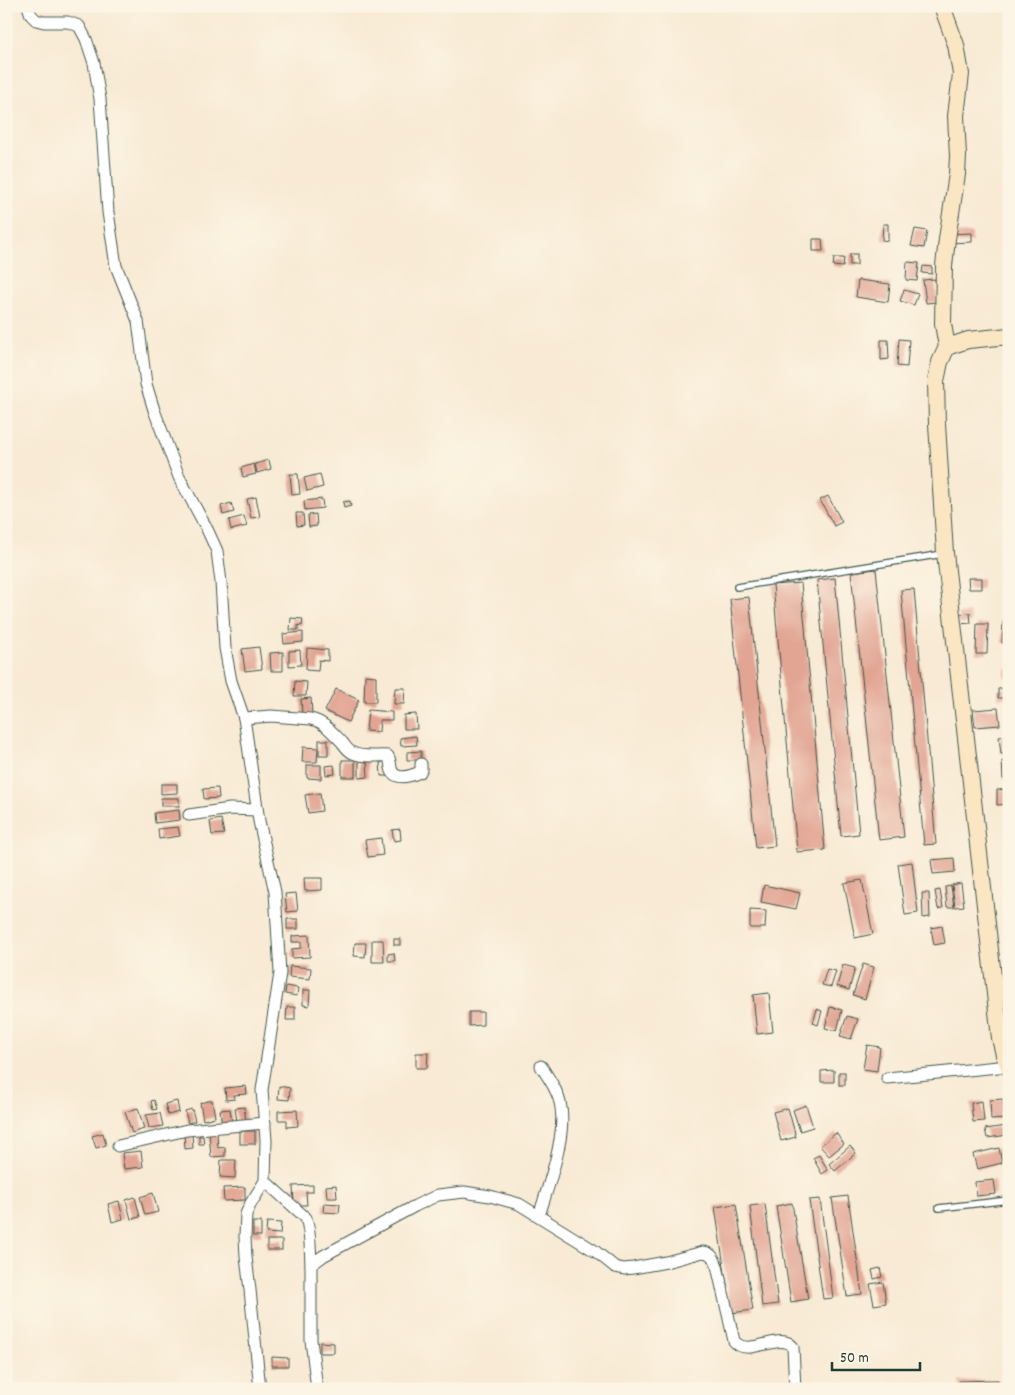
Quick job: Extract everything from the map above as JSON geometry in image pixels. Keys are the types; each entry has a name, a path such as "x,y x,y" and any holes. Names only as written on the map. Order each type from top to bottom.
{"street":[{"path":"28,6 31,15 36,20 68,22 79,26 86,39 94,63 100,100 108,212 116,266 138,321 146,384 154,410 179,477 217,551 225,648 230,681 244,718 257,810 275,892 280,973 262,1090 266,1159 264,1180 250,1203 246,1214 245,1237 260,1389"},
{"path":"887,1078 1008,1067 1000,1038 945,554 936,381 940,362 947,348 943,324 944,266 946,239 958,174 956,116 961,65 942,6"},
{"path":"947,348 968,340 1009,336"},
{"path":"244,718 271,716 317,720 325,725 350,752 358,756 388,756 391,762 391,769 394,775 398,777 420,772 421,764"},
{"path":"189,815 230,809 257,810"},
{"path":"539,1216 562,1131 561,1107 555,1088 541,1066"},
{"path":"118,1146 187,1130 264,1123"},
{"path":"264,1180 306,1218 308,1224 311,1265 310,1340 317,1389"},
{"path":"311,1265 332,1251 438,1195 464,1192 490,1196 519,1204 595,1251 615,1267 624,1269 666,1262 703,1252 709,1253 713,1256 717,1266 734,1341 738,1346 744,1348 778,1342 788,1342 791,1344 793,1347 795,1389"}],"lane":[{"path":"737,587 945,554"},
{"path":"940,1208 1009,1200"}],"building":[{"path":"883,224 888,224 888,241 882,240"},
{"path":"915,229 927,231 924,248 911,246"},
{"path":"972,233 972,242 948,243 948,234"},
{"path":"813,239 822,239 823,251 813,251"},
{"path":"850,254 857,254 857,265 850,265"},
{"path":"834,258 844,258 843,267 833,266"},
{"path":"907,262 919,263 917,281 906,280"},
{"path":"923,266 932,267 932,274 922,273"},
{"path":"935,279 937,302 926,303 923,280"},
{"path":"858,280 890,284 888,302 856,297"},
{"path":"904,290 918,294 914,305 900,301"},
{"path":"899,339 909,340 907,367 897,366"},
{"path":"881,340 888,340 889,359 881,360"},
{"path":"269,460 271,469 257,473 255,464"},
{"path":"254,464 256,474 243,477 241,468"},
{"path":"290,474 298,474 300,494 292,495"},
{"path":"320,474 323,487 307,491 304,478"},
{"path":"828,496 842,522 834,526 820,500"},
{"path":"256,497 260,517 251,518 247,499"},
{"path":"322,499 323,508 305,510 304,501"},
{"path":"350,501 351,506 344,508 343,502"},
{"path":"231,503 234,512 223,515 221,506"},
{"path":"296,513 303,513 304,525 297,526"},
{"path":"316,514 317,526 309,527 308,515"},
{"path":"244,516 247,526 231,530 229,520"},
{"path":"876,569 904,837 879,840 851,572"},
{"path":"835,578 859,834 841,836 817,580"},
{"path":"968,578 982,578 982,589 969,589"},
{"path":"801,583 825,850 797,852 773,585"},
{"path":"914,589 936,844 924,845 901,590"},
{"path":"749,597 775,846 756,848 730,599"},
{"path":"970,613 971,623 959,624 959,614"},
{"path":"291,618 303,619 302,626 298,625 298,630 290,630"},
{"path":"1003,622 1009,622 1009,643 1002,643"},
{"path":"977,624 988,624 987,654 976,654"},
{"path":"303,632 303,642 284,644 283,634"},
{"path":"259,647 262,669 245,671 242,649"},
{"path":"307,648 328,650 328,661 319,660 318,671 306,670"},
{"path":"300,650 301,665 289,666 289,651"},
{"path":"283,652 283,671 271,671 270,653"},
{"path":"1005,669 1009,669 1009,677 1005,678"},
{"path":"365,675 376,676 376,702 364,702"},
{"path":"295,681 307,682 306,696 294,696"},
{"path":"395,688 405,688 404,704 394,704"},
{"path":"1009,688 1009,698 998,698 998,689"},
{"path":"336,689 359,700 348,722 325,711"},
{"path":"311,698 312,714 302,714 301,699"},
{"path":"998,708 1000,725 975,727 973,710"},
{"path":"368,710 392,712 392,720 380,720 379,732 366,731"},
{"path":"416,714 417,729 404,729 404,715"},
{"path":"416,736 417,745 401,746 400,738"},
{"path":"1006,736 1008,753 1001,754 999,737"},
{"path":"319,740 328,740 328,755 319,755"},
{"path":"303,747 318,748 317,762 302,762"},
{"path":"421,751 421,760 407,760 407,752"},
{"path":"342,760 355,760 355,777 342,777"},
{"path":"367,760 368,777 359,778 359,761"},
{"path":"1008,760 1009,779 1003,779 1002,761"},
{"path":"380,762 388,762 388,776 381,776"},
{"path":"307,765 321,765 321,779 307,778"},
{"path":"334,765 335,774 326,775 325,766"},
{"path":"161,784 177,784 177,793 161,794"},
{"path":"218,788 219,798 204,799 203,789"},
{"path":"1009,789 1009,804 997,805 997,790"},
{"path":"320,793 322,811 308,813 305,795"},
{"path":"161,798 179,798 179,806 161,806"},
{"path":"179,810 180,820 155,823 154,813"},
{"path":"221,819 224,834 212,835 210,821"},
{"path":"178,827 180,836 159,839 158,829"},
{"path":"400,829 401,840 394,841 392,830"},
{"path":"381,838 383,855 368,857 365,840"},
{"path":"954,858 955,872 933,874 931,860"},
{"path":"912,862 918,913 905,915 898,864"},
{"path":"304,878 322,878 322,890 305,891"},
{"path":"862,880 873,934 855,938 844,883"},
{"path":"961,883 964,906 955,907 952,885"},
{"path":"764,885 800,893 796,909 761,902"},
{"path":"951,886 954,907 947,907 945,887"},
{"path":"940,890 943,908 938,909 935,891"},
{"path":"296,893 298,911 287,912 285,894"},
{"path":"922,893 929,893 930,917 923,918"},
{"path":"750,910 766,911 765,928 750,928"},
{"path":"287,919 298,919 298,929 287,929"},
{"path":"942,926 945,943 934,945 931,928"},
{"path":"309,935 310,957 292,958 292,949 301,948 301,942 292,942 292,936"},
{"path":"394,939 400,939 400,945 394,945"},
{"path":"372,940 383,940 384,962 372,962"},
{"path":"355,943 366,943 365,957 354,956"},
{"path":"394,953 395,961 388,961 388,954"},
{"path":"863,964 874,967 865,999 853,995"},
{"path":"843,965 855,968 849,990 837,986"},
{"path":"290,966 311,968 310,979 289,977"},
{"path":"827,969 836,971 831,987 822,985"},
{"path":"286,986 298,988 297,996 285,994"},
{"path":"303,990 310,990 309,1006 303,1005"},
{"path":"769,993 773,1032 757,1034 753,995"},
{"path":"287,1007 295,1007 295,1020 286,1020"},
{"path":"830,1007 842,1010 837,1031 825,1028"},
{"path":"817,1009 822,1011 818,1025 813,1023"},
{"path":"469,1012 483,1012 483,1025 469,1026"},
{"path":"847,1016 858,1019 851,1039 840,1036"},
{"path":"867,1045 880,1047 877,1071 863,1069"},
{"path":"416,1053 428,1053 427,1068 416,1068"},
{"path":"834,1070 834,1082 821,1082 821,1071"},
{"path":"839,1072 845,1072 845,1085 839,1085"},
{"path":"246,1086 247,1094 234,1095 235,1099 226,1100 225,1088"},
{"path":"279,1086 290,1088 289,1100 278,1099"},
{"path":"1003,1099 1005,1119 991,1120 990,1100"},
{"path":"154,1100 157,1109 153,1110 151,1101"},
{"path":"212,1100 215,1117 203,1120 200,1103"},
{"path":"177,1101 179,1112 168,1115 165,1104"},
{"path":"982,1101 984,1121 973,1122 971,1103"},
{"path":"806,1105 813,1127 800,1131 793,1110"},
{"path":"244,1107 246,1121 237,1122 235,1108"},
{"path":"138,1108 144,1129 132,1133 125,1112"},
{"path":"788,1108 796,1137 781,1141 773,1112"},
{"path":"192,1109 195,1121 188,1123 185,1111"},
{"path":"230,1109 232,1124 222,1126 220,1110"},
{"path":"297,1110 298,1126 287,1127 287,1120 278,1120 278,1111"},
{"path":"160,1113 163,1126 149,1128 146,1115"},
{"path":"1007,1126 1008,1135 987,1138 985,1129"},
{"path":"240,1131 255,1131 255,1144 240,1144"},
{"path":"209,1132 217,1132 218,1148 225,1147 225,1156 211,1157"},
{"path":"103,1133 106,1145 96,1148 92,1136"},
{"path":"184,1133 192,1133 193,1148 185,1149"},
{"path":"836,1133 844,1144 829,1156 820,1146"},
{"path":"199,1136 203,1136 204,1144 199,1144"},
{"path":"850,1146 856,1153 835,1171 829,1164"},
{"path":"999,1148 1002,1163 977,1169 973,1154"},
{"path":"141,1151 143,1167 124,1169 122,1153"},
{"path":"819,1155 828,1170 822,1174 813,1158"},
{"path":"221,1160 236,1160 235,1178 220,1177"},
{"path":"994,1180 996,1194 976,1196 975,1182"},
{"path":"313,1185 313,1192 306,1192 307,1205 294,1205 293,1186"},
{"path":"336,1185 337,1198 327,1198 326,1186"},
{"path":"245,1187 245,1200 224,1201 223,1188"},
{"path":"153,1193 158,1212 145,1215 140,1197"},
{"path":"848,1196 862,1294 847,1296 832,1198"},
{"path":"135,1197 140,1217 131,1219 126,1200"},
{"path":"820,1199 833,1298 823,1299 809,1200"},
{"path":"119,1201 123,1219 112,1222 108,1204"},
{"path":"324,1203 340,1204 339,1213 323,1212"},
{"path":"792,1203 808,1299 791,1302 776,1206"},
{"path":"736,1204 753,1310 731,1313 715,1207"},
{"path":"765,1204 778,1304 762,1306 750,1206"},
{"path":"253,1222 261,1222 261,1236 253,1236"},
{"path":"267,1222 281,1223 280,1234 266,1233"},
{"path":"267,1240 282,1240 282,1250 267,1250"},
{"path":"880,1268 882,1277 874,1279 872,1270"},
{"path":"883,1282 886,1303 874,1305 870,1284"},
{"path":"320,1342 334,1343 334,1353 320,1353"},
{"path":"272,1357 288,1358 288,1366 272,1366"},
{"path":"998,1380 999,1389 960,1389 959,1381"}]}
